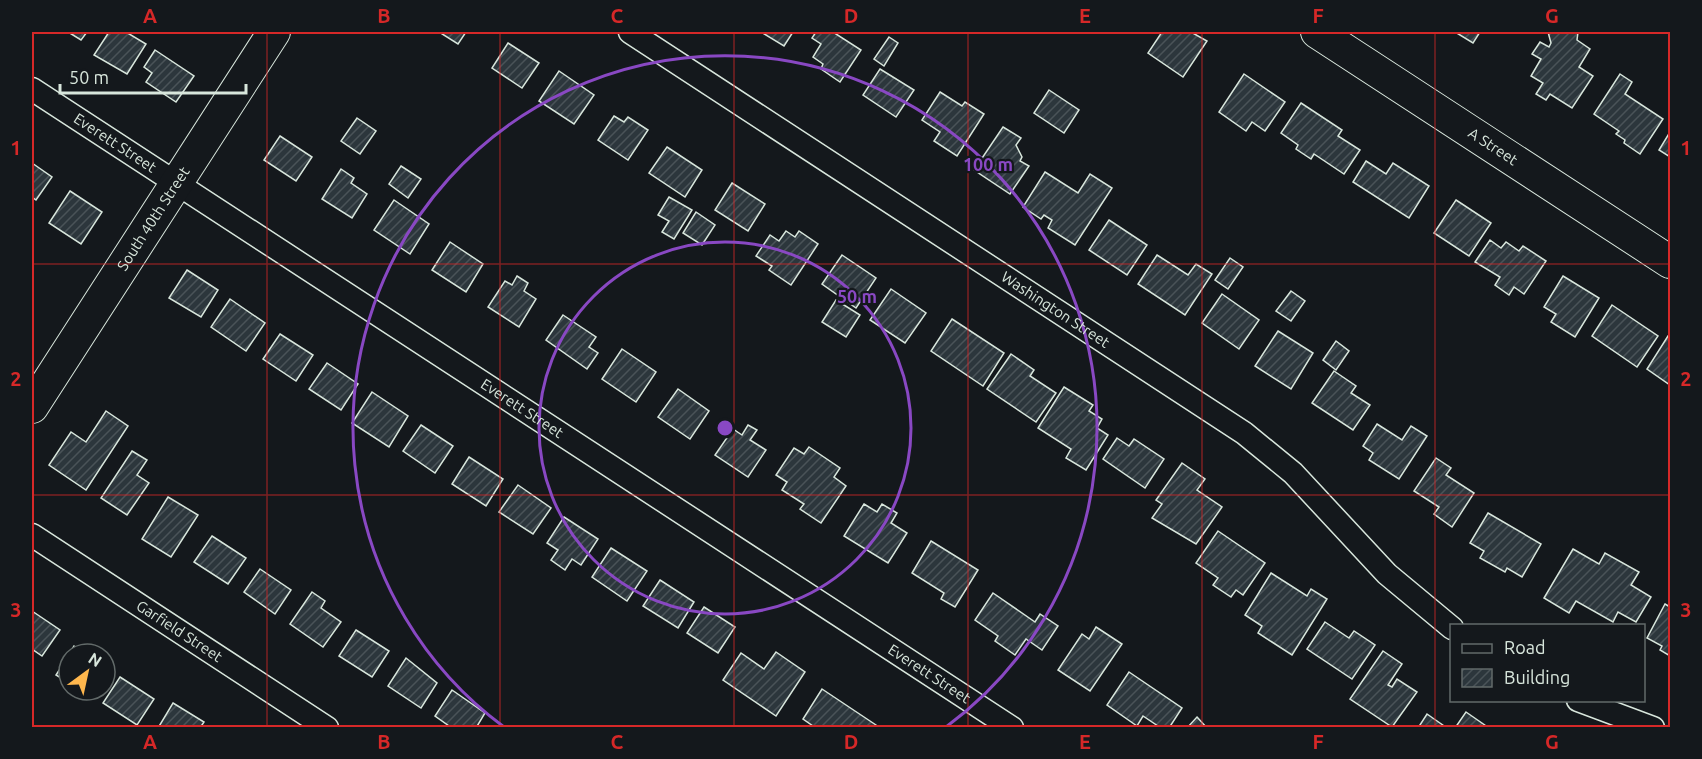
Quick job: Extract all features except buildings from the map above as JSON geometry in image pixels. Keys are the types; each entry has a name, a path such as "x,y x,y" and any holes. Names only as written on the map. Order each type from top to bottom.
{"main road":[{"name":"South 40th Street","path":"32,407 274,32"},
{"name":"A Street","path":"1317,32 1671,262"}],"street":[{"name":"Washington Street","path":"630,32 1244,433 1293,473 1388,574 1450,626"},
{"name":"Everett Street","path":"32,89 1012,728"},
{"name":"Garfield Street","path":"32,535 327,728"},
{"path":"1583,702 1653,728"}]}
